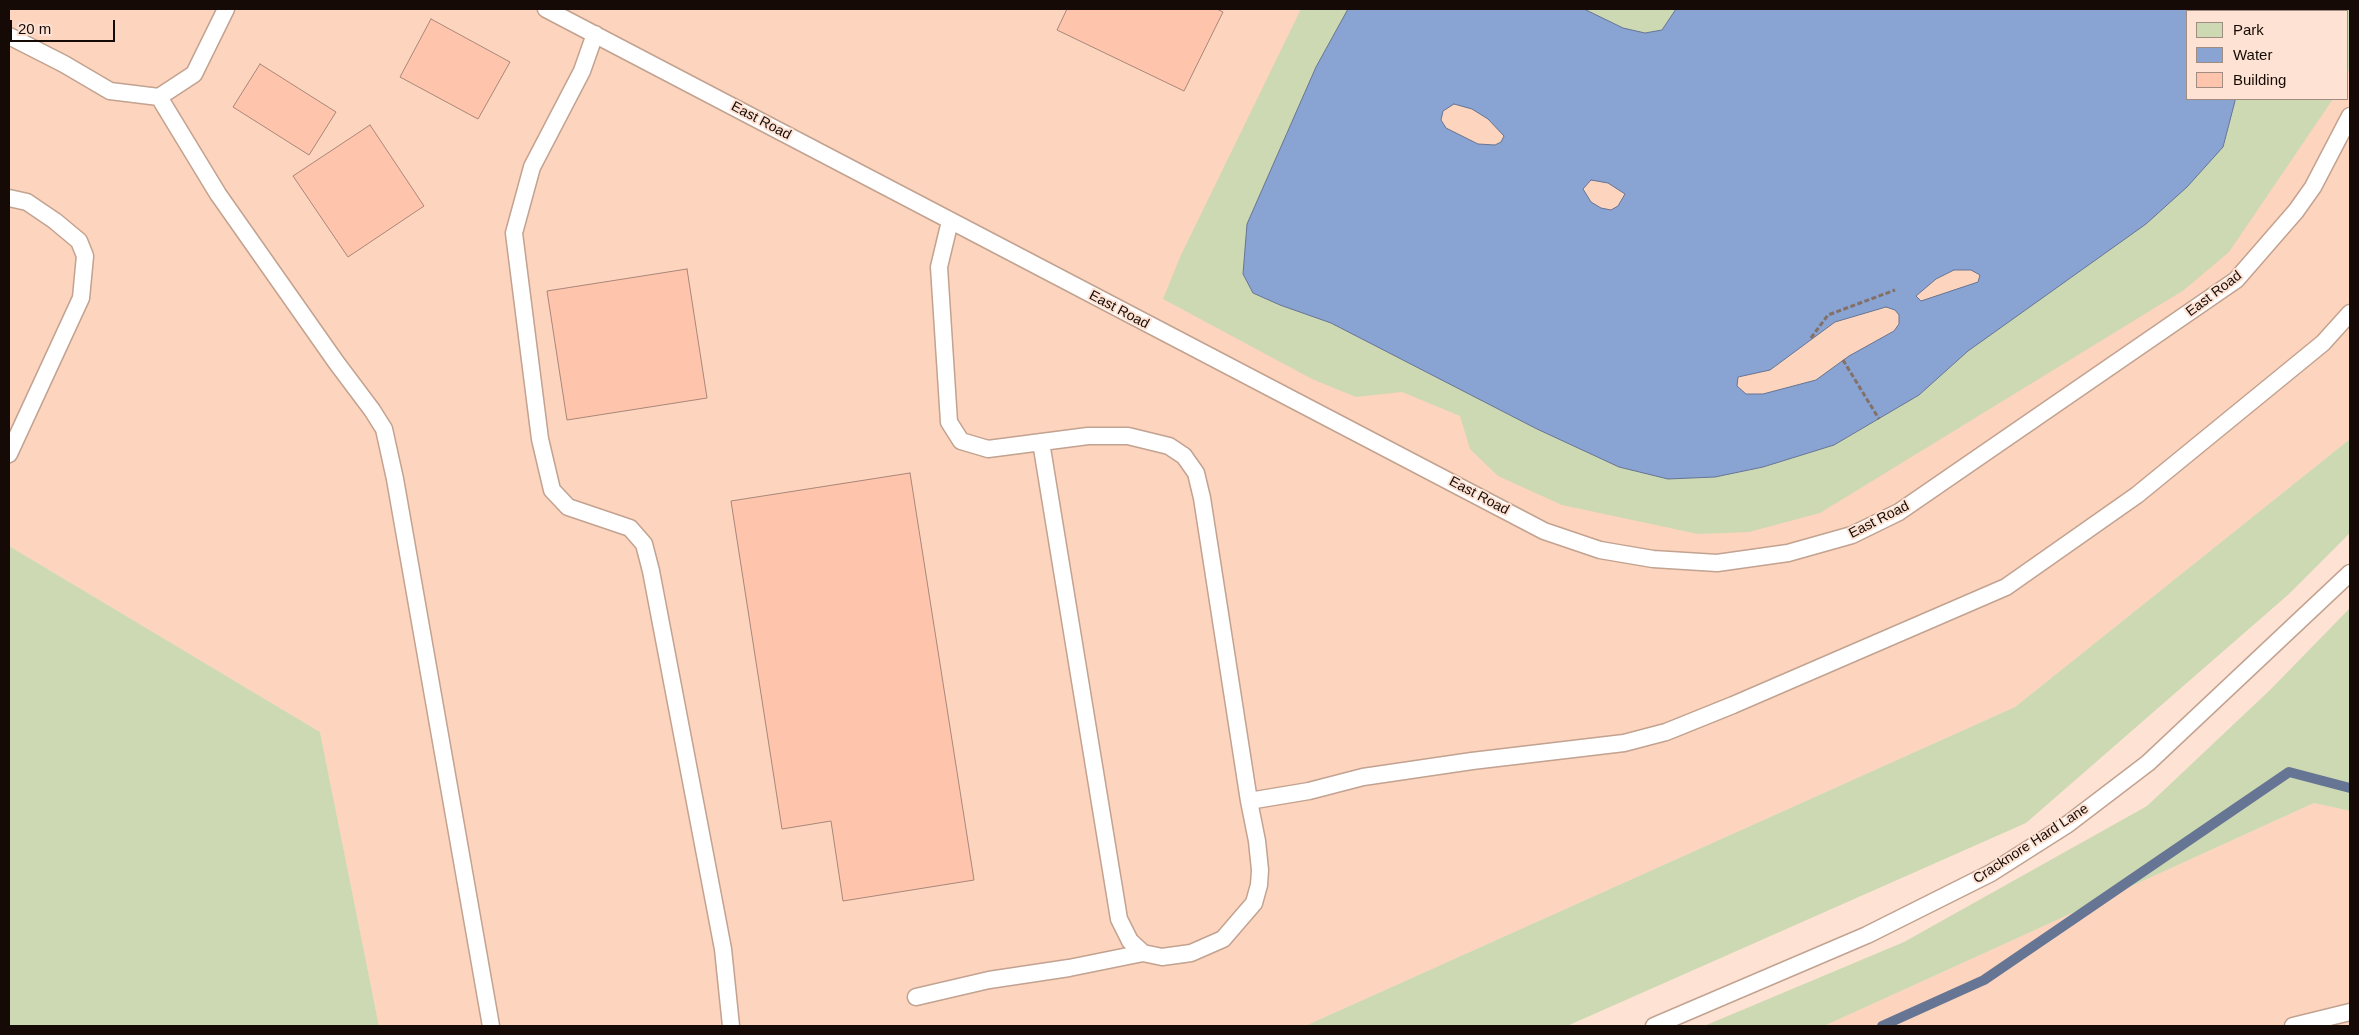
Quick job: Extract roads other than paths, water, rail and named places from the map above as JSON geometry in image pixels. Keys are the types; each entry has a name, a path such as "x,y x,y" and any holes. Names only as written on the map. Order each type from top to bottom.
{"lane":[{"path":"9,36 64,64 110,91 159,97 194,74 226,9"},
{"name":"East Road","path":"546,9 573,15 595,34 1544,531 1609,552 1653,559 1718,563 1797,551 1852,535 1899,512 2185,317 2236,280 2267,248 2313,187 2350,116"},
{"path":"595,34 582,72 532,167 514,234 540,439 552,490 568,507 630,528 644,544 652,571 722,949 731,1026"},
{"path":"159,97 218,194 384,429 491,1026"},
{"path":"9,198 27,202 55,221 79,241 85,256 81,298 9,454"},
{"path":"916,997 989,980 1143,954 1162,957 1192,954 1223,939 1254,903 1259,885 1260,870 1257,841 1249,801 1202,498 1196,473 1184,456 1169,446 1128,436 1088,436 988,449 962,441 949,422 939,267 950,221"},
{"path":"1249,801 1309,791 1364,777 1472,761 1624,743 1666,732 1733,706 2006,587 2137,495 2323,344 2350,313"},
{"path":"1041,442 1119,919 1130,941 1143,954"},
{"name":"Cracknore Hard Lane","path":"1654,1026 1867,935 1991,873 2068,824 2148,763 2350,573"},
{"path":"2294,1026 2350,1012"}],"water":[{"path":"1348,9 1584,9 1623,28 1645,33 1662,30 1676,9 2222,10 2186,10 2186,100 2235,100 2223,147 2187,187 2146,224 1968,351 1919,395 1834,445 1763,467 1715,477 1668,479 1619,467 1537,429 1331,323 1280,305 1253,293 1243,274 1247,224 1316,67","holes":["1454,104 1472,109 1488,119 1504,136 1501,142 1495,145 1478,144 1446,128 1441,120 1443,111","1591,180 1608,183 1625,194 1618,206 1611,210 1601,208 1591,202 1583,189","1954,270 1971,270 1980,275 1978,282 1921,301 1916,296 1936,279","1886,307 1895,310 1899,315 1899,324 1894,331 1849,356 1816,380 1763,394 1746,394 1737,386 1738,377 1770,370 1835,322"]}],"waterway":[{"path":"1882,1026 1984,980 2289,772 2350,788"}]}
